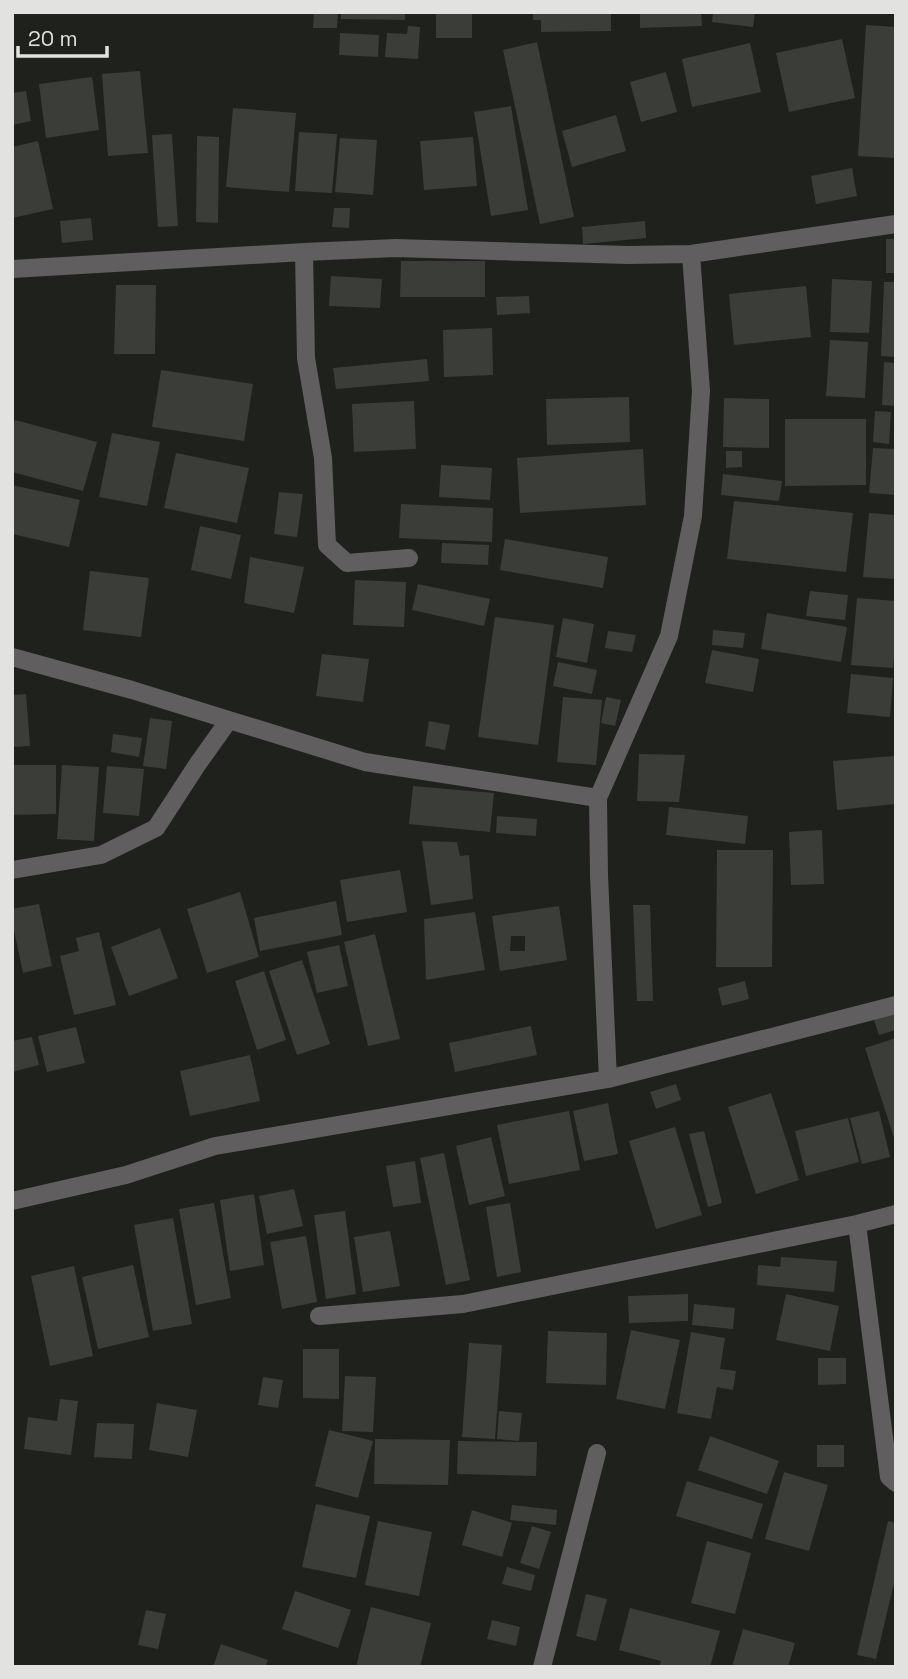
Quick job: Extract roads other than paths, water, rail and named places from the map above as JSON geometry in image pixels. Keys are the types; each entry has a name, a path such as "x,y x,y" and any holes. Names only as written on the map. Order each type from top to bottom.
{"street":[{"path":"12,269 396,248 628,255 691,254 896,224"},
{"path":"304,252 306,358 323,458 327,545 347,563 409,558"},
{"path":"607,1079 598,798 669,636 694,516 701,391 691,254"},
{"path":"12,657 132,690 365,762 598,798"},
{"path":"12,870 101,855 156,828 229,720"},
{"path":"12,1201 126,1175 215,1146 607,1079 896,1005"},
{"path":"319,1316 463,1304 896,1214"},
{"path":"857,1224 889,1477 896,1483"},
{"path":"542,1667 597,1453"}]}
